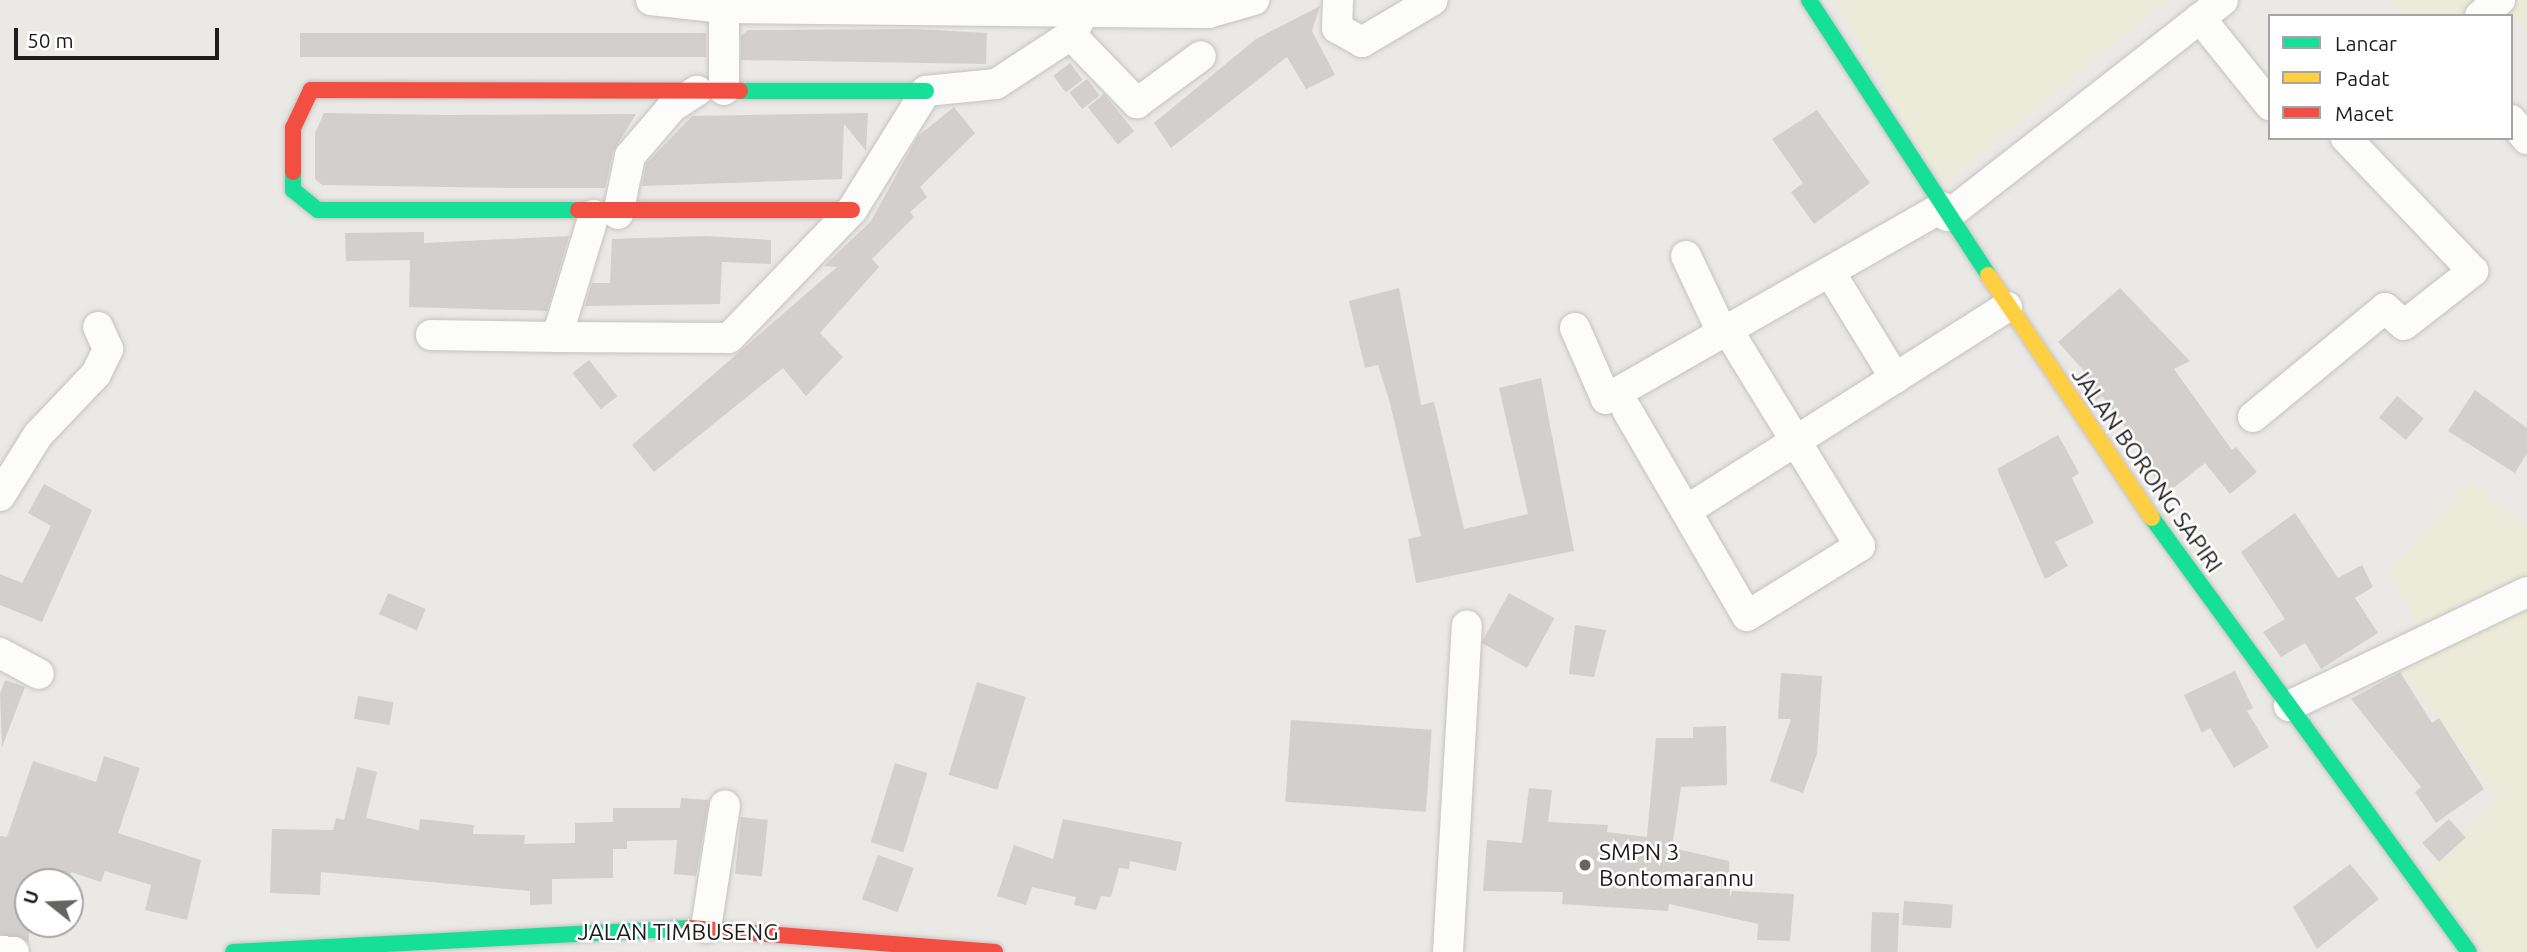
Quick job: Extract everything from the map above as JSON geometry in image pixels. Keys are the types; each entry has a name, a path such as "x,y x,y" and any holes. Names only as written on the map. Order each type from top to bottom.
{"street":[{"path":"651,0 724,8 777,3 1079,22 1208,13 1254,0"},
{"path":"1338,0 1337,28 1362,42 1433,0"},
{"name":"JALAN BORONG SAPIRI","path":"1809,0 2007,307 2290,706 2469,952"},
{"path":"2482,14 2500,0"},
{"path":"710,90 724,8"},
{"path":"1575,328 1606,399 1729,338 1944,211 2212,9 2268,102"},
{"path":"1079,22 1137,103 1201,56"},
{"path":"852,210 606,214 318,210 293,190 293,128 301,104 311,90 926,91 996,84 1079,22"},
{"path":"557,337 630,156 672,107 710,90"},
{"path":"431,335 729,338 852,210 926,91"},
{"path":"2513,122 2527,139"},
{"path":"2253,417 2385,308 2404,326 2473,271 2348,140"},
{"path":"1627,410 1747,617 1860,546 1729,338 1686,256"},
{"path":"1836,282 1895,377"},
{"path":"1687,510 2007,307"},
{"path":"0,496 38,435 96,374 108,349 97,327"},
{"path":"2290,706 2527,592"},
{"path":"1448,952 1467,626"},
{"path":"0,653 39,674"},
{"path":"705,928 725,805"},
{"name":"JALAN TIMBUSENG","path":"233,952 705,928 995,952"},
{"path":"0,951 14,952"}],"green space":[{"path":"1834,0 2167,0 1946,182 1928,163"},
{"path":"2391,0 2527,0 2527,33 2504,6 2496,14 2402,14"},
{"path":"2471,483 2527,526 2527,952 2486,952 2423,875 2498,796 2403,672 2417,624 2388,571"}],"building":[{"path":"1320,6 1312,31 1335,75 1306,89 1287,57 1171,148 1154,123 1256,39"},
{"path":"916,29 987,33 986,64 741,60 741,36 748,30"},
{"path":"300,33 706,33 706,57 300,57"},
{"path":"1070,63 1083,80 1066,92 1053,76"},
{"path":"1087,79 1100,96 1082,109 1069,92"},
{"path":"1104,94 1134,131 1118,145 1088,107"},
{"path":"954,107 975,133 920,187 927,197 910,212 914,217 872,259 879,267 820,333 843,357 806,396 783,368 654,472 632,445 837,267 824,266 871,221 918,136"},
{"path":"1817,110 1870,183 1814,224 1791,192 1803,183 1772,139"},
{"path":"324,113 636,114 613,152 605,188 516,188 322,185 315,179 315,133"},
{"path":"868,113 866,151 844,124 842,179 642,186 646,164 692,116"},
{"path":"424,232 424,243 569,236 547,311 409,307 410,260 346,261 345,233"},
{"path":"706,236 771,240 771,264 722,262 720,304 585,306 592,283 610,283 612,239"},
{"path":"1399,288 1421,405 1434,402 1464,529 1528,514 1499,388 1541,378 1574,551 1416,583 1408,539 1421,536 1390,403 1378,365 1365,368 1349,301"},
{"path":"2120,288 2190,361 2174,369 2232,450 2236,447 2257,472 2230,494 2205,463 2167,493 2147,467 2152,463 2102,396 2096,401 2080,375 2084,371 2058,342"},
{"path":"589,360 617,396 601,409 572,373"},
{"path":"2475,390 2527,428 2527,453 2515,473 2448,431"},
{"path":"2397,396 2424,418 2406,440 2379,417"},
{"path":"2058,435 2079,473 2072,478 2094,523 2055,542 2068,566 2045,579 1997,469"},
{"path":"44,484 92,510 42,622 0,605 0,574 22,583 51,526 28,513"},
{"path":"2295,513 2338,578 2362,565 2373,587 2355,598 2378,633 2321,669 2305,643 2281,657 2263,632 2285,619 2241,552"},
{"path":"388,593 426,609 417,630 379,614"},
{"path":"1509,593 1554,618 1527,668 1481,643"},
{"path":"1575,625 1606,630 1594,677 1569,674"},
{"path":"2235,671 2253,708 2247,711 2269,747 2234,768 2210,728 2202,733 2184,695"},
{"path":"2400,672 2432,723 2439,718 2484,789 2436,823 2415,792 2421,787 2351,699"},
{"path":"1781,673 1822,676 1817,754 1803,793 1770,781 1791,719 1778,719"},
{"path":"5,680 25,687 2,747 0,694"},
{"path":"977,682 1026,697 997,790 949,775"},
{"path":"358,696 393,702 389,725 354,719"},
{"path":"1291,720 1432,730 1426,812 1285,802"},
{"path":"1726,726 1727,785 1681,787 1673,841 1677,849 1729,861 1730,898 1732,891 1794,894 1790,941 1757,940 1758,924 1669,904 1668,911 1562,904 1563,892 1483,891 1487,840 1522,843 1529,788 1552,790 1548,822 1608,825 1607,832 1647,837 1656,738 1693,738 1693,727"},
{"path":"104,756 140,768 118,833 201,860 187,920 145,910 151,885 105,871 101,882 84,876 84,868 14,868 14,938 29,938 29,943 0,934 0,836 7,837 33,761 96,782"},
{"path":"895,763 928,773 903,852 871,842"},
{"path":"357,767 377,772 366,818 419,830 420,819 474,825 473,834 525,835 524,844 575,843 575,823 613,822 613,808 680,808 681,798 709,800 696,876 674,874 677,840 627,841 627,849 613,849 613,878 552,879 552,904 530,905 530,891 321,872 320,895 270,893 272,829 333,830 336,818 344,820"},
{"path":"741,817 768,820 762,877 735,874"},
{"path":"1063,819 1182,842 1176,871 1130,861 1129,869 1119,868 1111,897 1101,896 1096,910 1074,905 1076,897 1032,887 1026,905 997,896 1014,845 1053,859"},
{"path":"2449,819 2466,838 2439,862 2422,843"},
{"path":"878,855 914,868 898,912 862,899"},
{"path":"2350,864 2379,899 2317,949 2293,907"},
{"path":"1904,901 1953,904 1951,928 1902,925"},
{"path":"1872,912 1899,913 1898,952 1871,952"}],"traffic: fast":[{"path":"1809,0 1988,275"},
{"path":"740,91 926,91"},
{"path":"293,172 293,190 318,210 578,210"},
{"path":"2152,518 2469,952"},
{"path":"233,952 690,928"}],"traffic: slow":[{"path":"1988,275 2152,518"}],"traffic: jam":[{"path":"293,172 293,128 311,90 740,91"},
{"path":"578,210 852,210"},
{"path":"690,928 995,952"}],"place":[{"name":"SMPN 3 Bontomarannu","path":"1585,865"}]}
